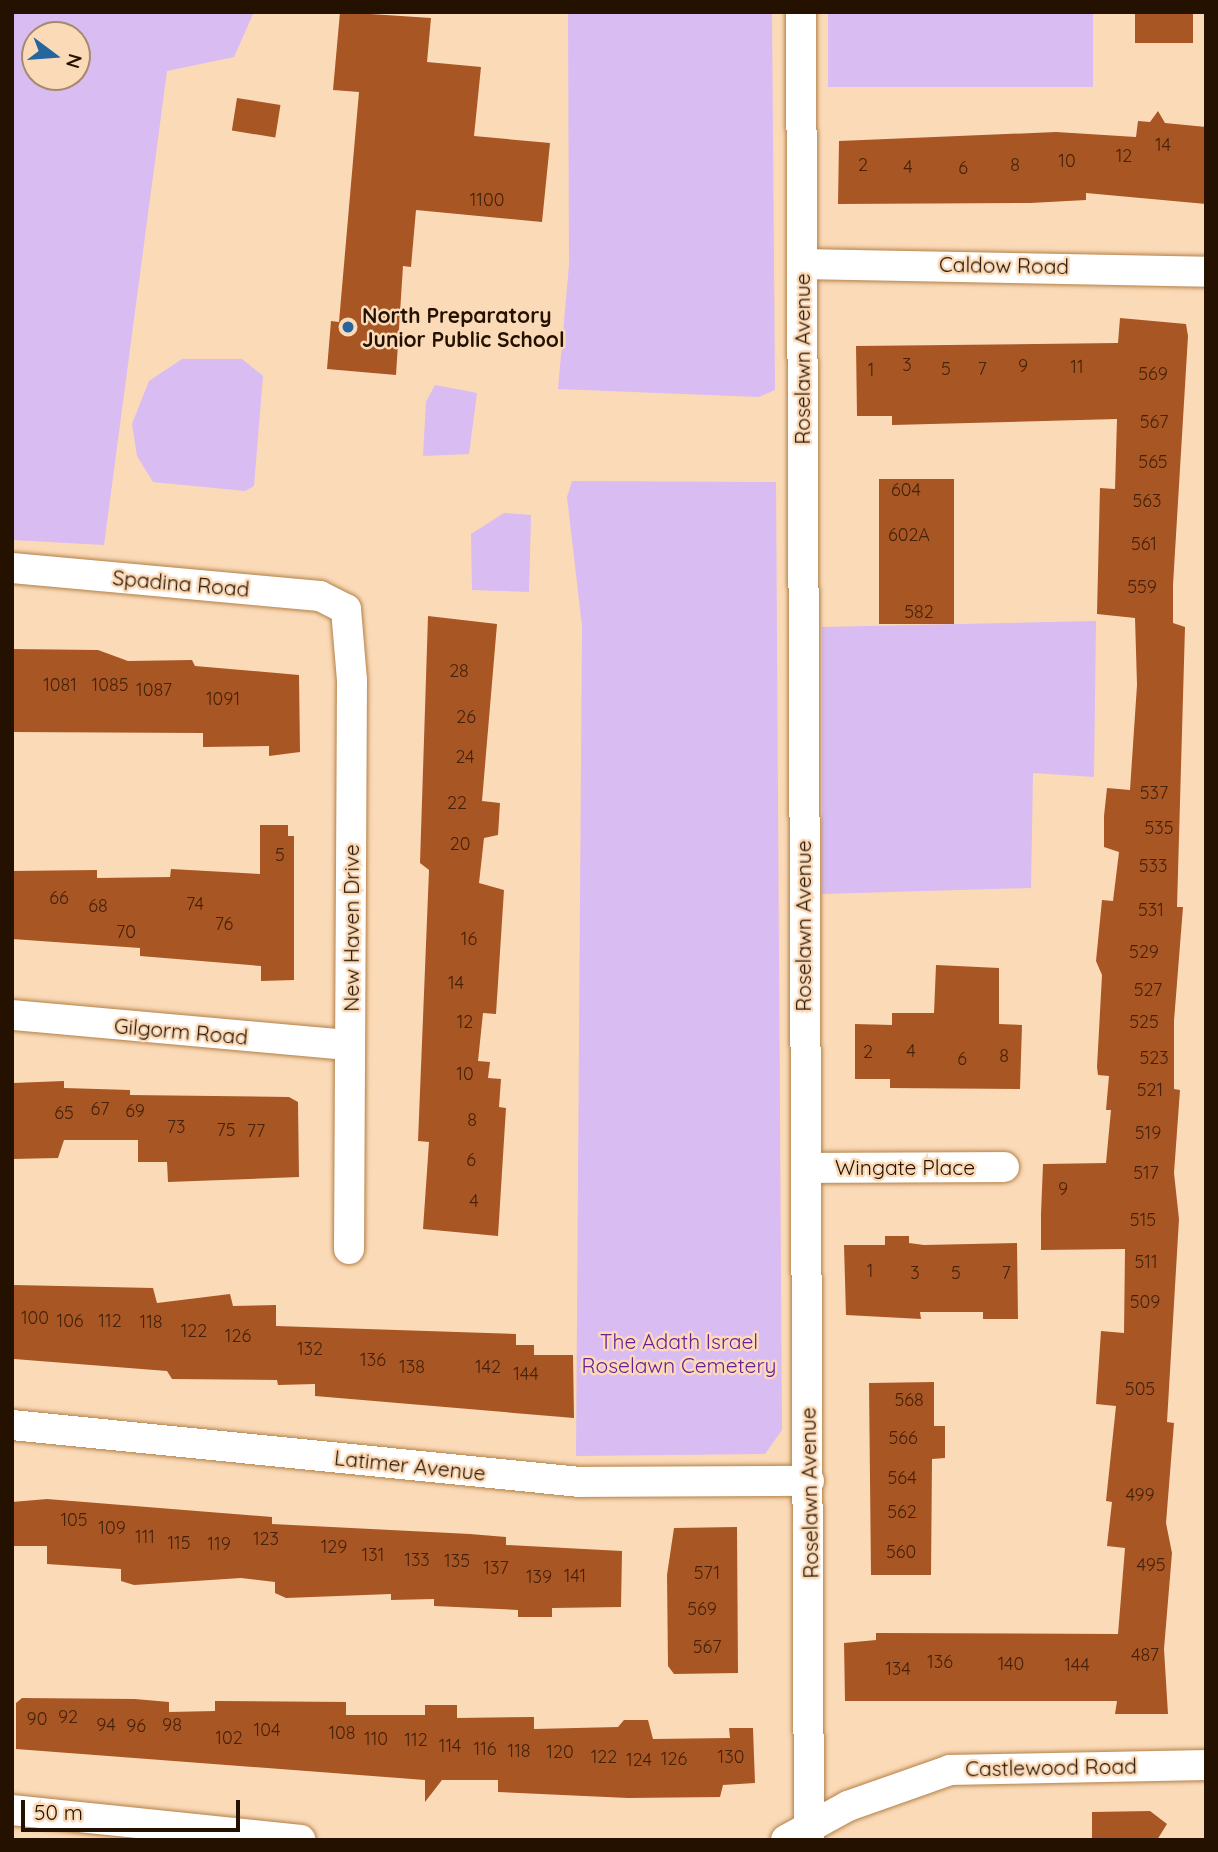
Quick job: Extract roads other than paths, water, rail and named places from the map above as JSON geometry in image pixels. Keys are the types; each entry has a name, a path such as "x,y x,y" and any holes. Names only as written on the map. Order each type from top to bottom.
{"street":[{"name":"Roselawn Avenue","path":"801,12 809,1481 801,1835"},
{"name":"Caldow Road","path":"803,264 1206,272"},
{"name":"Spadina Road","path":"12,568 320,596 346,609"},
{"name":"New Haven Drive","path":"346,609 352,680 349,1249"},
{"name":"Gilgorm Road","path":"12,1015 350,1045"},
{"name":"Wingate Place","path":"806,1167 1004,1167"},
{"name":"Latimer Avenue","path":"12,1425 580,1482 809,1481"},
{"name":"Castlewood Road","path":"801,1835 950,1770 1206,1765"},
{"path":"12,1810 300,1840"}],"place":[{"name":"North Preparatory Junior Public School","path":"348,327"}],"park label":[{"name":"The Adath Israel Roselawn Cemetery","path":"679,1353"}]}
